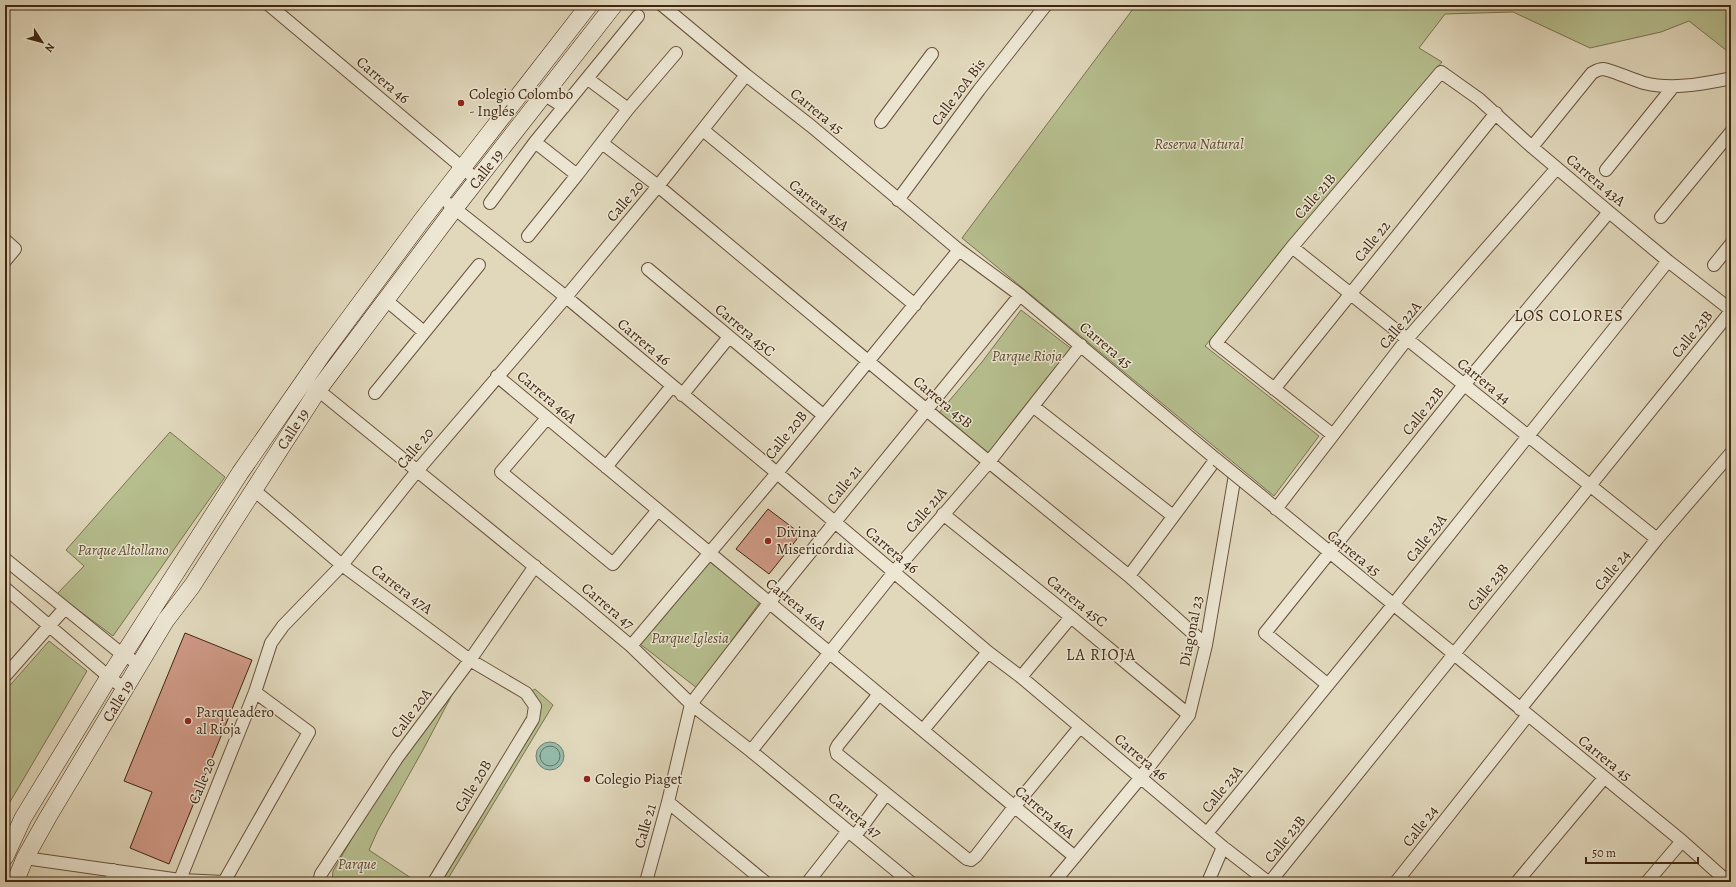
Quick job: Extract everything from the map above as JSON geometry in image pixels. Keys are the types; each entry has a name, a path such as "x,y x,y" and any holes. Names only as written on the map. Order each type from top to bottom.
{"main road":[{"name":"Calle 19","path":"5,856 23,818 109,677 240,473 319,359 440,197 589,5"},
{"name":"Calle 19","path":"15,882 25,858 48,817 166,620 192,586 318,390 455,208 614,5"}],"street":[{"name":"Carrera 46","path":"269,5 477,180"},
{"name":"Carrera 45","path":"662,5 746,75 811,126 955,247 1020,295 1081,345 1329,553 1682,841 1728,882"},
{"name":"Calle 20A Bis","path":"898,200 1046,5"},
{"path":"490,203 535,142 638,16"},
{"path":"528,236 578,175 628,109 676,54"},
{"path":"881,122 932,54"},
{"path":"1532,147 1592,73 1598,70 1605,69 1629,79 1656,86 1673,87 1727,79 1731,80"},
{"name":"Carrera 43A","path":"1441,72 1479,99 1532,147 1609,212 1668,261 1731,310"},
{"name":"Calle 21B","path":"1274,389 1216,343 1292,247 1441,72"},
{"name":"Calle 20","path":"180,881 255,692 271,643 283,626 342,565 417,471 566,297 658,186 746,75"},
{"path":"588,79 628,109"},
{"path":"1606,170 1673,87"},
{"path":"545,95 564,108"},
{"name":"Calle 22","path":"1274,389 1496,113"},
{"name":"Carrera 45A","path":"702,130 915,305"},
{"path":"1661,217 1731,132"},
{"path":"535,142 578,175"},
{"name":"Carrera 45B","path":"602,143 658,186 989,462 1129,576 1206,645"},
{"name":"Calle 22A","path":"1276,509 1407,339 1557,168"},
{"name":"Carrera 46","path":"440,197 566,297 988,652 1021,677 1223,847 1269,882"},
{"name":"Calle 22B","path":"1328,685 1265,633 1464,385 1609,212"},
{"path":"5,240 16,249 5,261"},
{"path":"1714,265 1731,244"},
{"name":"Calle 20B","path":"631,646 710,554 915,305 955,247"},
{"name":"Carrera 44","path":"1292,247 1656,540"},
{"name":"Calle 23A","path":"1207,833 1393,605 1668,261"},
{"path":"375,393 479,265"},
{"name":"Carrera 45C","path":"648,269 823,415"},
{"name":"Calle 21","path":"646,882 668,802 690,704 926,408 1020,295"},
{"path":"386,300 424,332"},
{"name":"Calle 23B","path":"1269,882 1454,655 1731,310"},
{"path":"682,395 729,338"},
{"name":"Calle 21A","path":"751,751 894,572 989,462 1034,407 1081,345"},
{"name":"Carrera 46A","path":"497,376 1076,857"},
{"path":"606,467 672,386"},
{"path":"1274,389 1333,435"},
{"name":"Carrera 47","path":"318,390 631,646 690,704 751,751 910,882"},
{"path":"1034,407 1173,516"},
{"path":"547,418 501,472 613,564 658,510"},
{"name":"Calle 24","path":"1396,882 1656,540 1731,453"},
{"path":"1129,576 1217,459"},
{"name":"Diagonal 23","path":"1054,882 1141,777 1189,715 1206,645 1235,475"},
{"name":"Carrera 47A","path":"254,490 342,565 470,660 526,693 535,706"},
{"name":"Carrera 45C","path":"943,514 1071,617 1189,715"},
{"path":"5,559 123,655 140,664"},
{"name":"Calle 20A","path":"320,882 321,874 397,758 470,660 535,566"},
{"path":"5,588 125,689"},
{"path":"5,676 65,608"},
{"path":"1021,677 1071,617"},
{"path":"923,730 988,652"},
{"path":"25,858 180,881 224,882 309,732 255,692"},
{"path":"879,694 838,745 836,750 838,754 967,859 972,860 1080,727"},
{"name":"Calle 20B","path":"434,882 533,719 535,706"},
{"path":"1517,882 1604,778"},
{"path":"808,882 886,794"},
{"path":"668,802 765,882"},
{"path":"1647,882 1682,841"},
{"path":"1208,882 1223,847"},
{"path":"112,882 113,870"}],"green space":[{"name":"Reserva Natural","path":"1136,5 1731,5 1731,54 1689,21 1661,32 1590,48 1513,12 1445,14 1419,48 1442,62 1205,346 1319,436 1274,496 962,238"},
{"name":"Parque Rioja","path":"1021,310 1073,350 991,456 939,413 982,362"},
{"name":"Parque Altollano","path":"170,432 225,477 113,636 57,594 84,566 66,550"},
{"name":"Parque Iglesia","path":"706,559 760,602 697,688 640,644"},
{"path":"49,641 87,671 10,802 5,816 5,691"},
{"name":"Parque","path":"463,674 378,830 369,850 417,882 332,882 333,871 396,763"},
{"path":"535,689 553,705 446,882 438,882 541,712 528,693"}],"water":[{"path":"550,742 560,746 564,756 560,766 550,770 540,766 536,756 540,746"}],"building":[{"name":"Divina Misericordia","path":"768,509 801,534 769,574 736,549"},
{"name":"Parqueadero al Rioja","path":"185,633 252,660 169,864 130,848 152,792 124,781"}],"place":[{"name":"Colegio Colombo - Inglés","path":"461,103"},
{"name":"Divina Misericordia","path":"768,541"},
{"name":"Parqueadero al Rioja","path":"188,721"},
{"name":"Colegio Piaget","path":"587,779"}],"district":[{"name":"LOS COLORES","path":"1569,315"},
{"name":"LA RIOJA","path":"1101,654"}]}
